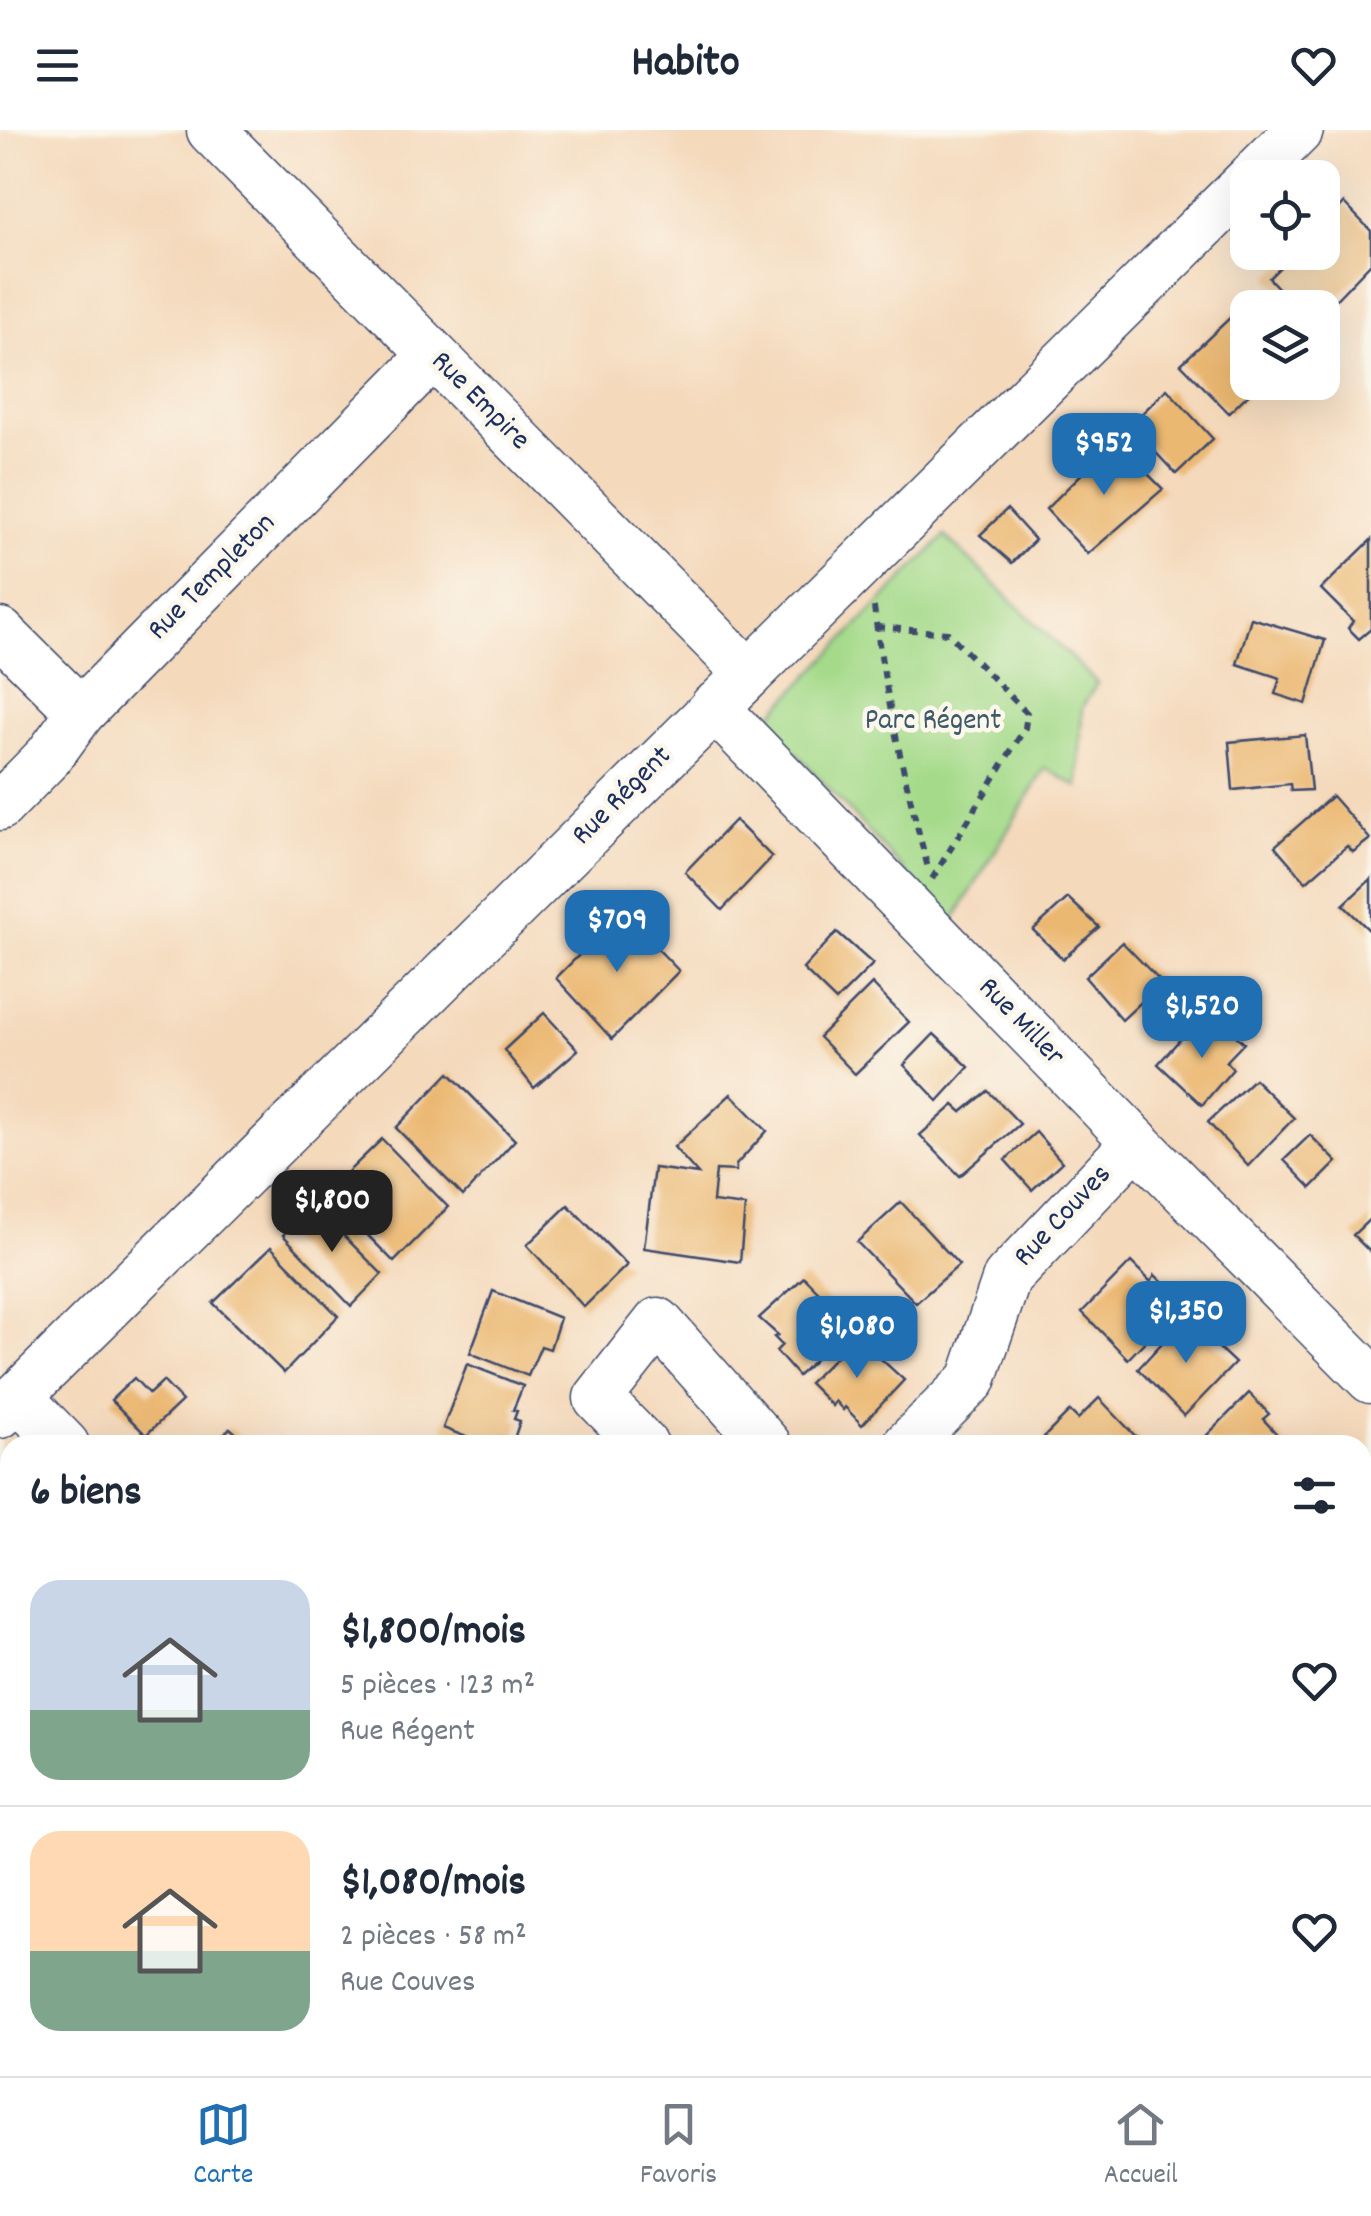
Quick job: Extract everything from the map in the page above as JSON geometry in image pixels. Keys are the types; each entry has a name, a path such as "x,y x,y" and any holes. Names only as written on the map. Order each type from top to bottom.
{"street":[{"name":"Rue Empire","path":"211,130 749,674"},
{"name":"Rue Régent","path":"1265,160 1288,134"},
{"name":"Rue Régent","path":"9,1406 1230,198"},
{"name":"Rue Templeton","path":"0,806 50,756 80,712 433,355"},
{"path":"0,632 80,712"},
{"name":"Rue Miller","path":"714,707 1371,1379"},
{"name":"Rue Couves","path":"917,1435 972,1380 1007,1278 1136,1142"},
{"path":"634,1435 598,1398 658,1322 758,1435"},
{"path":"9,1406 51,1435"}],"path":[{"path":"868,556 876,627 897,750 932,880 1025,728 1027,713 948,632 876,627"}],"green space":[{"name":"Parc Régent","path":"945,536 1097,683 1082,708 1078,787 1045,768 952,923 766,720"}],"building":[{"path":"1344,203 1371,231 1371,263 1340,295 1340,290 1280,290 1269,278 1277,270 1340,270 1340,207"},
{"path":"1230,318 1230,400 1242,400 1229,413 1181,364"},
{"path":"1167,389 1213,439 1176,474 1130,425"},
{"path":"1115,441 1163,489 1088,554 1046,509"},
{"path":"1007,509 1035,540 1012,563 980,535"},
{"path":"1371,540 1371,629 1359,639 1348,628 1353,621 1321,589"},
{"path":"1251,618 1325,640 1306,704 1275,694 1280,678 1237,664"},
{"path":"1305,735 1311,790 1291,791 1290,784 1233,790 1229,742"},
{"path":"1332,796 1370,839 1353,852 1347,846 1306,882 1275,846"},
{"path":"735,820 772,857 722,910 685,872"},
{"path":"1371,879 1371,932 1343,905"},
{"path":"1068,898 1099,927 1063,959 1033,930"},
{"path":"622,912 679,971 612,1039 556,978"},
{"path":"837,932 873,964 836,1001 803,969"},
{"path":"1122,942 1162,983 1122,1020 1085,977"},
{"path":"872,984 909,1022 855,1074 819,1037"},
{"path":"544,1013 578,1050 534,1088 504,1050"},
{"path":"1222,1023 1244,1043 1226,1062 1233,1069 1202,1105 1158,1064 1193,1025 1208,1039"},
{"path":"934,1034 969,1067 938,1101 904,1065"},
{"path":"449,1073 515,1140 463,1196 396,1128"},
{"path":"1254,1079 1294,1118 1248,1166 1208,1122"},
{"path":"988,1091 1020,1124 960,1176 920,1135 954,1105 962,1112"},
{"path":"731,1094 767,1131 736,1165 736,1171 716,1170 713,1202 745,1206 740,1262 644,1248 654,1168 698,1174 674,1147"},
{"path":"1036,1132 1062,1162 1032,1190 1005,1160"},
{"path":"1310,1135 1337,1162 1311,1188 1284,1160"},
{"path":"382,1139 448,1207 394,1262 326,1193"},
{"path":"901,1202 959,1265 916,1303 857,1242"},
{"path":"312,1204 382,1274 351,1306 283,1235"},
{"path":"568,1205 627,1265 584,1307 527,1245"},
{"path":"1371,1218 1371,1253 1353,1235"},
{"path":"271,1247 338,1316 284,1373 213,1303"},
{"path":"1131,1262 1151,1282 1155,1275 1183,1302 1128,1359 1082,1312"},
{"path":"804,1277 851,1325 798,1376 776,1351 782,1345 774,1337 778,1335 759,1318"},
{"path":"493,1291 560,1318 550,1349 541,1346 528,1376 470,1353"},
{"path":"1186,1317 1235,1363 1184,1416 1138,1369"},
{"path":"856,1336 904,1380 862,1425 845,1407 843,1410 835,1401 832,1406 809,1383"},
{"path":"467,1364 523,1386 513,1410 517,1411 514,1419 520,1421 515,1435 461,1435 443,1428"},
{"path":"134,1378 149,1394 163,1381 182,1401 146,1435 111,1400"},
{"path":"1249,1393 1269,1414 1263,1419 1278,1435 1207,1435"},
{"path":"1099,1398 1134,1435 1046,1435 1070,1411 1078,1419"}]}
